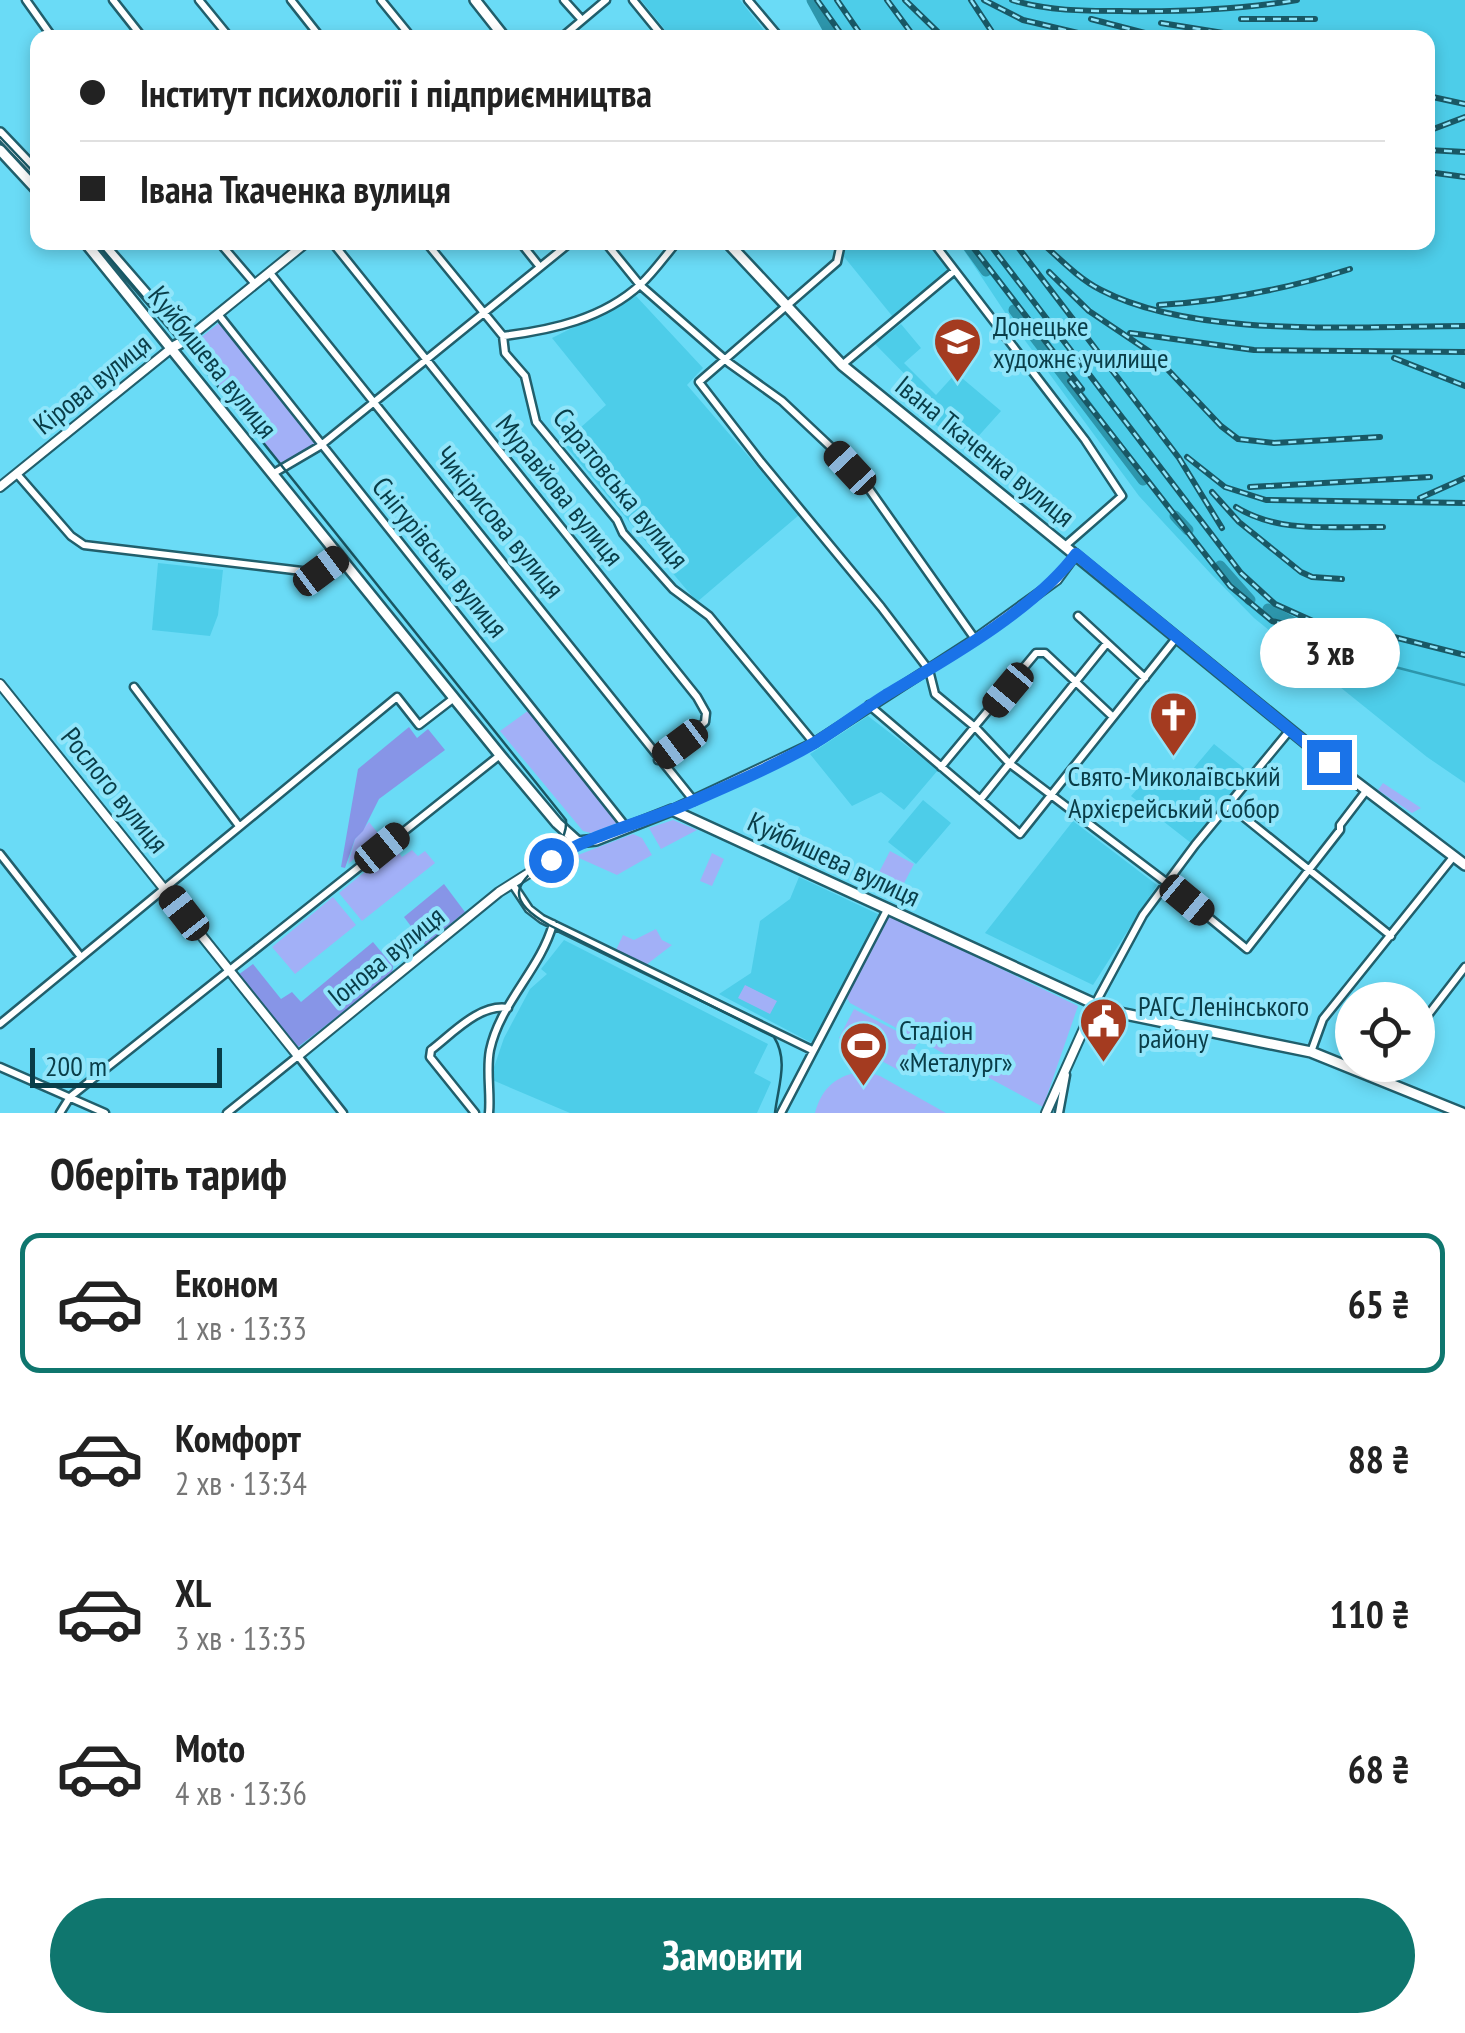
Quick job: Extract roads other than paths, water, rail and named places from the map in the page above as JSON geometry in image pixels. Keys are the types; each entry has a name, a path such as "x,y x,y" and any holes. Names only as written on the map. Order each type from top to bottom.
{"main road":[{"path":"475,0 499,30"},
{"path":"0,133 30,165"},
{"path":"0,150 30,182"},
{"name":"Куйбишева вулиця","path":"92,250 500,754 557,823 578,842"},
{"name":"Куйбишева вулиця","path":"108,250 186,340"},
{"name":"Івана Ткаченка вулиця","path":"735,250 842,365 1366,791 1465,865"},
{"name":"Кірова вулиця","path":"173,347 186,340"},
{"path":"578,842 596,840 672,810"},
{"name":"Куйбишева вулиця","path":"672,810 1129,1017 1311,1052 1335,1062"},
{"name":"Куйбишева вулиця","path":"1383,1082 1462,1113"}],"street":[{"path":"26,0 47,30"},
{"path":"113,0 137,30"},
{"path":"198,0 223,30"},
{"path":"291,0 315,30"},
{"path":"381,0 405,30"},
{"path":"564,0 582,20"},
{"path":"570,30 606,0"},
{"path":"633,0 657,30"},
{"path":"748,0 773,30"},
{"path":"226,250 255,284"},
{"name":"Кірова вулиця","path":"186,340 297,250"},
{"name":"Муравйова вулиця","path":"338,250 697,697 706,713 706,722 658,760"},
{"name":"Саратовська вулиця","path":"433,250 503,336 505,353 525,376 530,410 546,436 617,520 623,533 673,589 709,616 814,743"},
{"path":"526,250 540,267"},
{"path":"274,472 320,446 561,250"},
{"path":"611,250 640,285 725,360 782,401 856,474 975,639"},
{"path":"503,336 556,330 610,306 640,285 670,250"},
{"path":"837,250 837,262 700,382 929,670 935,694 976,728 1009,763 1247,949 1366,791"},
{"path":"938,250 1085,440 1122,496 1066,545"},
{"path":"842,365 953,272"},
{"name":"Чикірисова вулиця","path":"270,273 694,801"},
{"name":"Снігурівська вулиця","path":"218,314 627,828"},
{"name":"Кірова вулиця","path":"0,487 173,347"},
{"path":"17,474 76,542 84,545 302,571 321,571 340,556"},
{"path":"672,810 814,743 975,639 1056,580 1076,554"},
{"path":"1078,616 1145,678"},
{"path":"869,705 1020,834 1178,636"},
{"path":"980,800 1107,643"},
{"path":"941,767 1036,653 1045,653 1114,718"},
{"name":"Рослого вулиця","path":"0,684 343,1113"},
{"path":"134,687 239,826"},
{"path":"0,1024 397,697 419,725 454,697"},
{"path":"1046,1113 1095,1004 1144,915 1290,730"},
{"path":"60,1113 70,1096 500,754"},
{"path":"1229,805 1392,936"},
{"name":"Іонова вулиця","path":"227,1113 499,892 578,842"},
{"path":"0,854 80,957"},
{"path":"1311,1052 1323,1019 1454,856"},
{"path":"514,885 529,910 553,924 812,1050"},
{"path":"781,1113 888,908"},
{"path":"489,1113 490,1051 553,924"},
{"path":"1435,1006 1465,967"},
{"path":"475,1113 430,1057 432,1050 479,1014 496,1006 508,1008"},
{"path":"0,1066 105,1113"},
{"path":"1060,1113 1066,1066"}],"waterway":[{"path":"812,0 829,30"},
{"path":"971,250 986,271"},
{"path":"1014,310 1143,480"},
{"path":"1175,516 1188,530"},
{"path":"1220,566 1250,600"},
{"path":"1268,609 1300,626"},
{"path":"1317,635 1360,658 1465,685"}],"tram line":[{"path":"0,137 30,169"},
{"path":"103,250 200,364 566,820 563,836 554,850 521,885 519,897 528,910 549,925 774,1037 782,1064 775,1113"}],"railway":[{"path":"817,0 838,30"},
{"path":"837,0 858,30"},
{"path":"887,0 909,30"},
{"path":"905,0 936,30"},
{"path":"971,0 991,30"},
{"path":"984,0 1023,20 1065,30"},
{"path":"1012,0 1066,10 1142,11 1231,8 1297,0"},
{"path":"1091,19 1133,30"},
{"path":"1241,19 1315,19"},
{"path":"1161,23 1205,30"},
{"path":"1435,98 1465,104"},
{"path":"1435,128 1465,117"},
{"path":"1435,150 1465,152"},
{"path":"1435,173 1465,177"},
{"path":"975,250 1082,389"},
{"path":"994,250 1241,573 1275,604 1341,629 1386,635 1465,655"},
{"path":"1020,250 1179,458 1222,528"},
{"path":"1050,250 1101,290 1139,306 1183,316 1230,323 1328,328 1465,326"},
{"path":"1159,305 1256,293 1350,269"},
{"path":"1049,272 1089,311 1153,354 1238,439 1274,443 1380,437"},
{"path":"1130,333 1254,350 1465,352"},
{"path":"1394,358 1465,386"},
{"path":"1070,381 1230,586 1272,621 1311,631"},
{"path":"1187,457 1225,487 1266,500 1465,503"},
{"path":"1250,487 1430,477"},
{"path":"1420,498 1465,478"},
{"path":"1212,492 1239,522 1301,572 1312,577 1342,579"},
{"path":"1236,507 1288,525 1383,527"}],"place":[{"name":"Донецьке художнє училище","path":"958,384"},
{"name":"Свято-Миколаївський Архієрейський Собор","path":"1174,758"},
{"name":"РАГС Ленінського району","path":"1103,1064"},
{"name":"Стадіон «Металург»","path":"864,1088"}]}
